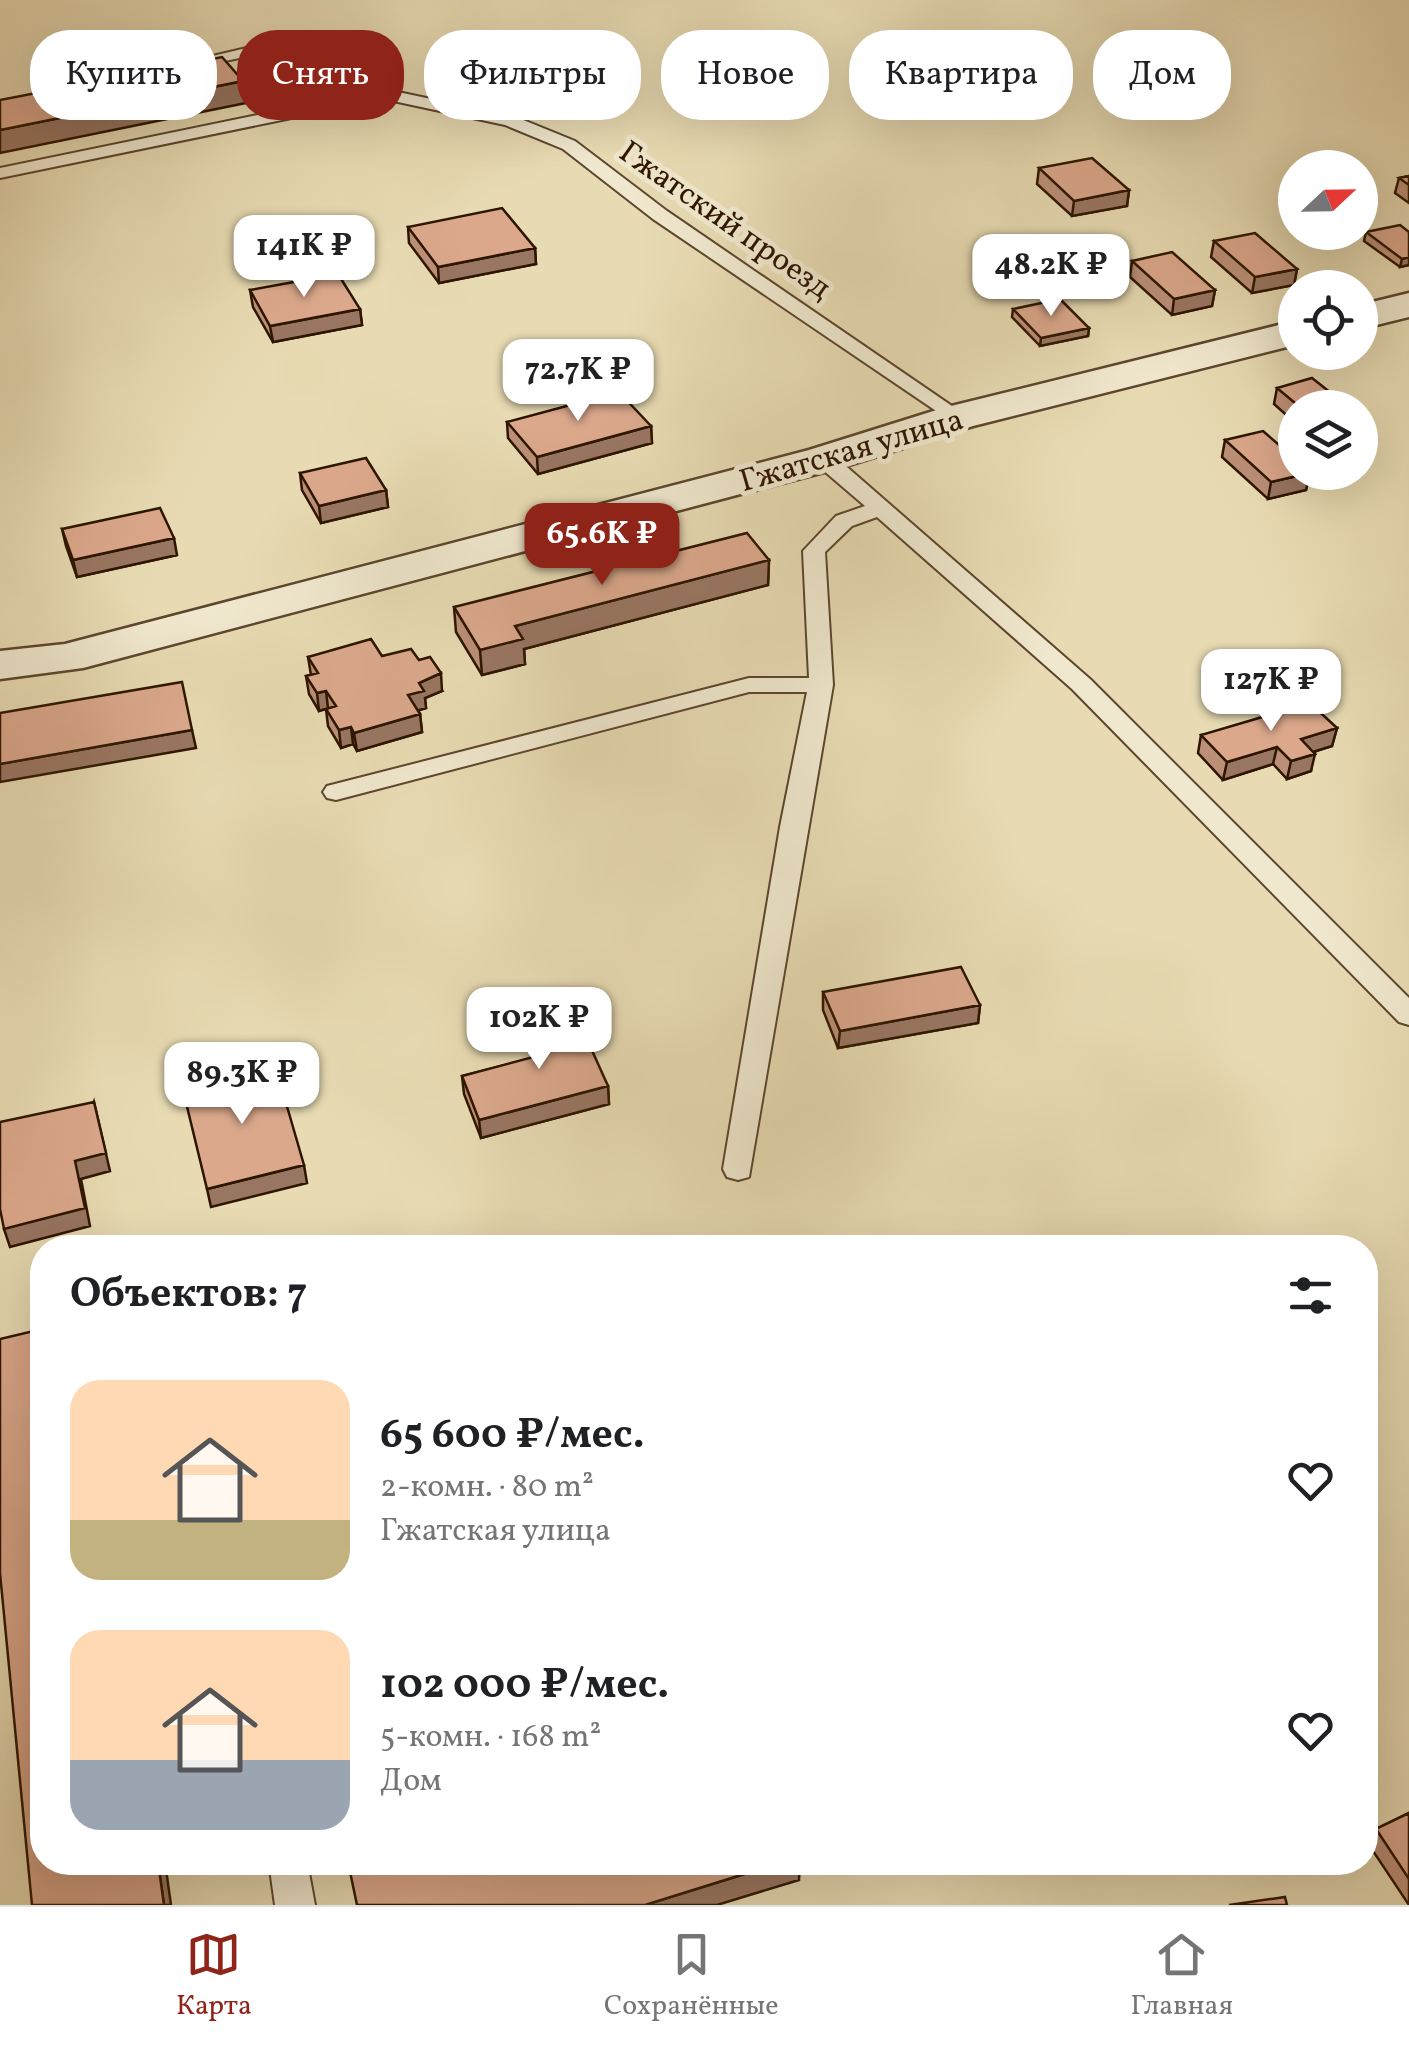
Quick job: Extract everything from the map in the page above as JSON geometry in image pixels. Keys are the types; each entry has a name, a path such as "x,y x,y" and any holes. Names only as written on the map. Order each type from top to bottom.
{"street":[{"path":"1378,312 1409,304"},
{"name":"Гжатская улица","path":"0,665 66,658 824,458 958,417 1278,337"}],"lane":[{"name":"Гжатский проезд","path":"0,173 384,94 510,121 569,145 660,214 958,417"},
{"path":"824,458 1082,684 1409,1015"},
{"path":"738,1170 793,827 821,685 814,550 844,521 880,508"},
{"path":"336,792 750,685 821,685"},
{"path":"290,1875 295,1905"}],"building":[{"path":"222,57 237,74 237,82 217,86 217,58"},
{"path":"30,94 30,120 50,120 0,130 0,100"},
{"path":"1092,158 1129,190 1074,201 1039,168"},
{"path":"502,208 535,248 438,267 408,227"},
{"path":"1400,225 1409,232 1409,257 1402,259 1378,241 1378,230"},
{"path":"1255,233 1297,269 1255,277 1214,241"},
{"path":"1172,252 1215,290 1174,299 1132,261"},
{"path":"338,274 360,309 270,326 250,290"},
{"path":"1060,299 1089,328 1041,338 1013,309"},
{"path":"1312,378 1327,390 1279,390 1277,388"},
{"path":"619,392 651,426 537,457 507,422"},
{"path":"1263,431 1278,444 1278,480 1271,482 1225,440"},
{"path":"366,458 386,490 319,506 300,473"},
{"path":"160,508 174,538 73,560 62,529"},
{"path":"747,533 769,560 515,626 523,639 480,650 454,607"},
{"path":"371,639 382,656 411,649 419,660 430,657 441,673 419,683 424,691 408,695 420,714 354,733 351,727 339,730 326,709 336,706 326,691 317,693 306,676 318,673 308,657"},
{"path":"182,682 192,730 0,764 0,713"},
{"path":"1310,703 1337,728 1301,739 1315,754 1291,761 1277,747 1227,762 1201,735"},
{"path":"961,967 980,1005 840,1031 823,992"},
{"path":"576,1015 608,1086 479,1120 462,1076 541,1055 529,1027"},
{"path":"275,1065 304,1165 207,1189 182,1086"},
{"path":"94,1102 106,1153 75,1161 85,1208 4,1229 0,1209 0,1122"},
{"path":"30,1332 30,1875 160,1875 164,1905 32,1905 0,1573 0,1339"},
{"path":"1409,1813 1409,1879 1378,1832 1378,1828"},
{"path":"351,1875 741,1875 645,1905 357,1905"},
{"path":"1285,1897 1287,1905 1229,1905"}]}
